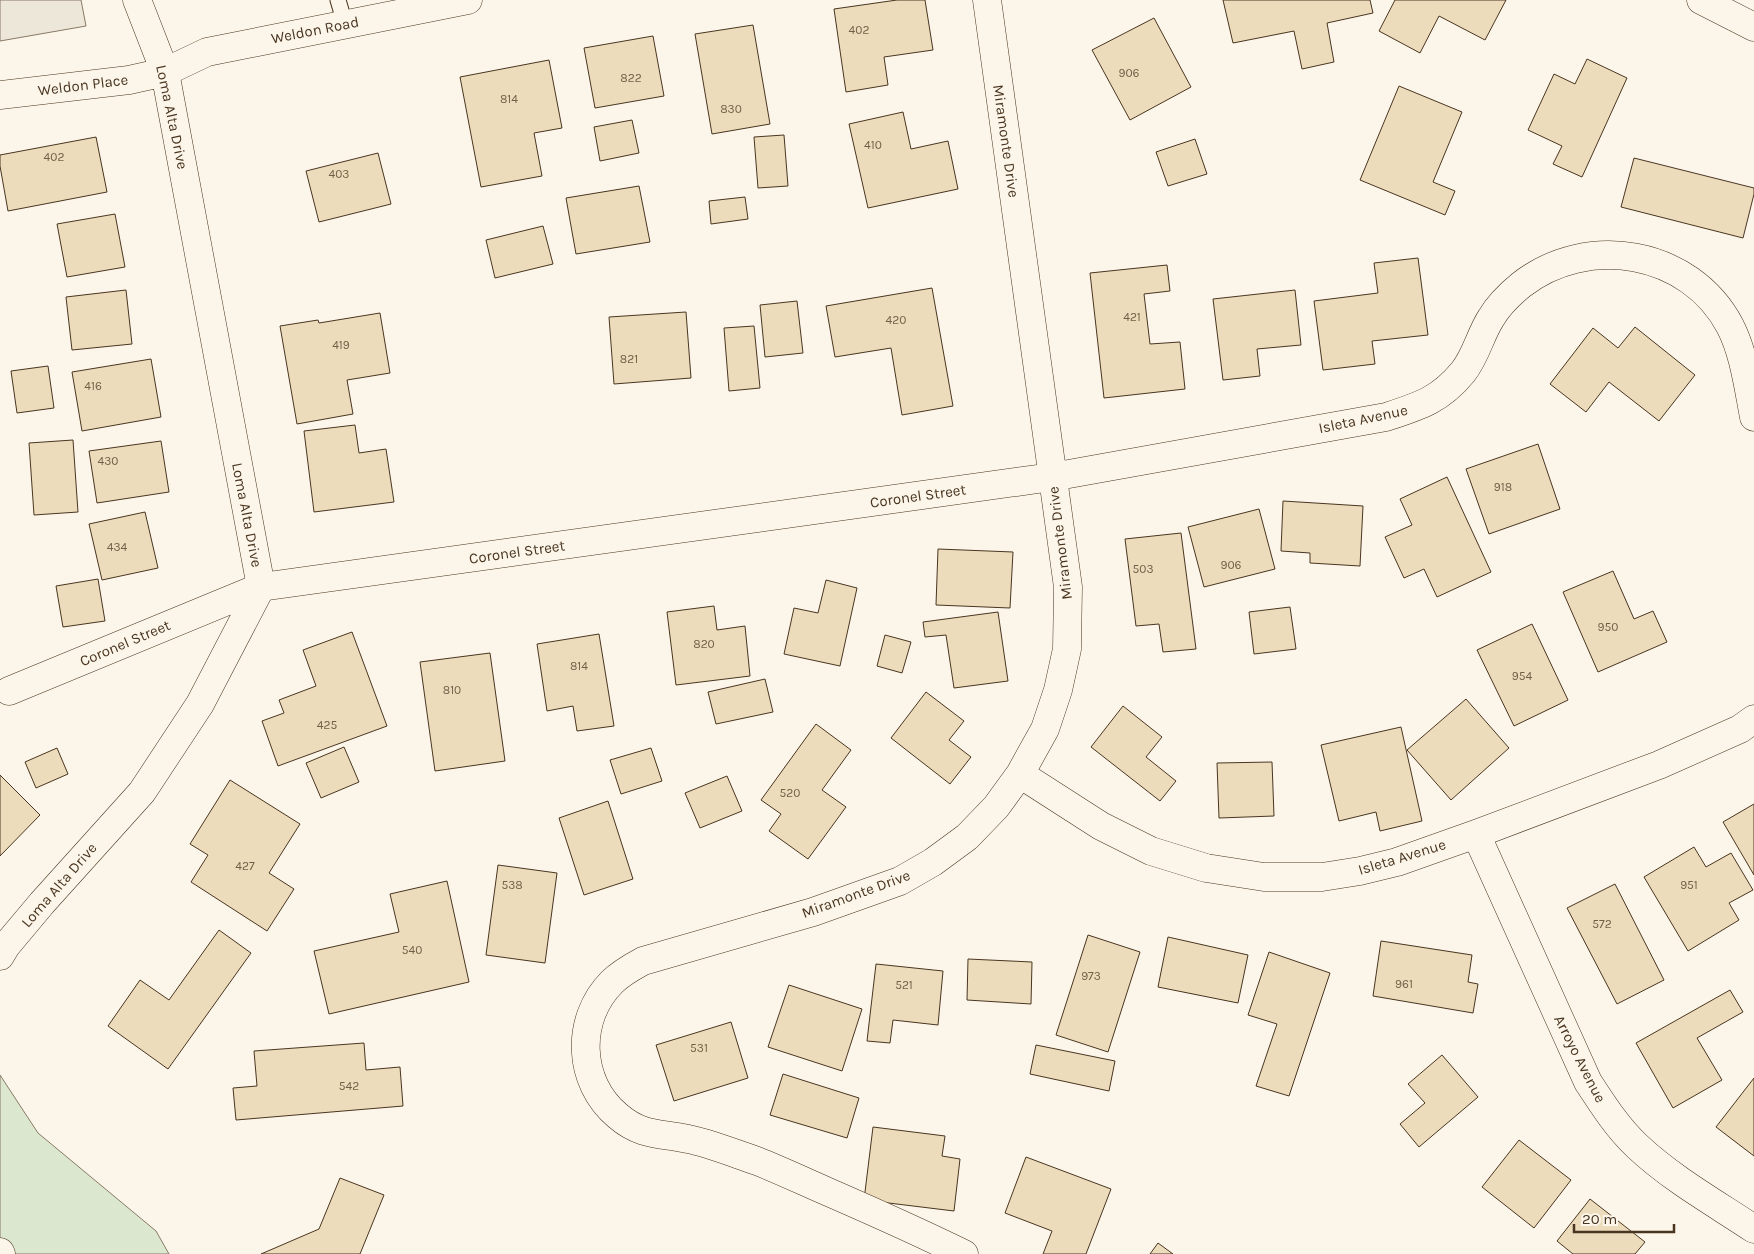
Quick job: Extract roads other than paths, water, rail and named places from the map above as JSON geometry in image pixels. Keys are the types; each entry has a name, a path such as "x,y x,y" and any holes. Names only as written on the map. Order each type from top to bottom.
{"street":[{"name":"Loma Alta Drive","path":"0,956 6,946 42,903 142,792 200,704 261,587 165,72 137,0"},
{"name":"Weldon Road","path":"165,72 207,52 342,12 468,0"},
{"name":"Miramonte Drive","path":"964,1254 916,1230 757,1161 689,1139 651,1134 634,1127 604,1103 594,1086 588,1070 585,1050 586,1031 591,1013 600,996 626,970 643,962 813,912 900,881 934,862 967,837 996,807 1020,774 1045,729 1058,690 1067,650 1068,587 987,0"},
{"path":"1701,0 1754,28"},
{"name":"Weldon Place","path":"0,95 129,80 165,72"},
{"name":"Isleta Avenue","path":"1052,477 1386,417 1421,406 1436,397 1463,372 1491,318 1505,300 1521,285 1539,273 1558,264 1579,257 1601,254 1644,259 1666,267 1685,277 1707,295 1730,324 1739,344 1754,416"},
{"name":"Coronel Street","path":"5,693 261,587 1052,477"},
{"name":"Isleta Avenue","path":"1020,774 1100,826 1152,851 1206,868 1264,877 1322,877 1398,862 1476,834 1659,765 1740,730 1754,719"},
{"name":"Arroyo Avenue","path":"1476,834 1588,1082 1610,1116 1637,1146 1667,1172 1754,1230"}]}
